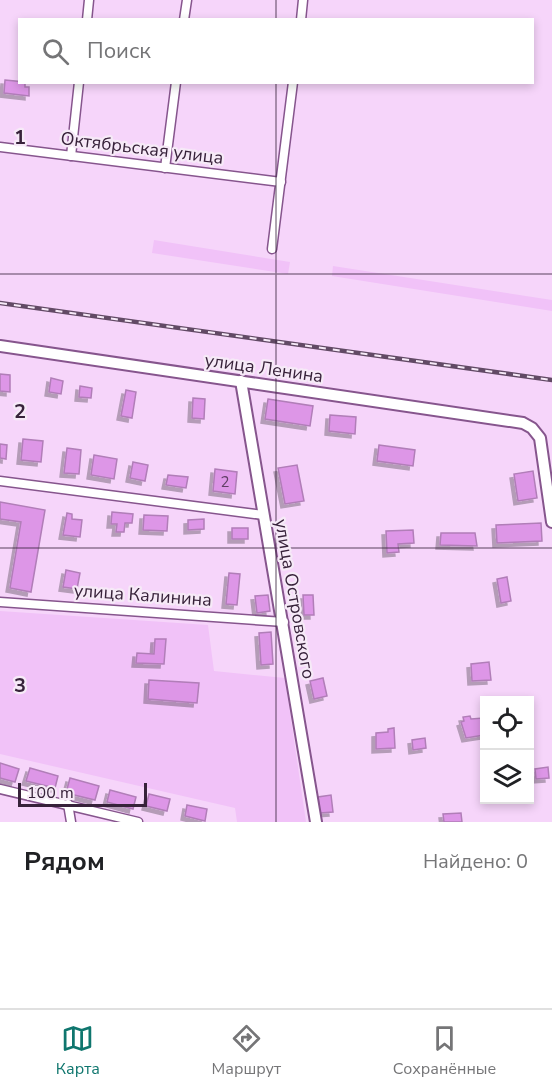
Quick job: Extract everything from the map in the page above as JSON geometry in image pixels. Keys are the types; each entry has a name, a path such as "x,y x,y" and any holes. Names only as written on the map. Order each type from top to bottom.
{"street":[{"path":"87,18 89,0"},
{"path":"184,18 187,0"},
{"path":"301,18 303,0"},
{"path":"70,156 79,84"},
{"path":"165,168 176,84"},
{"path":"272,249 293,84"},
{"name":"Октябрьская улица","path":"0,147 281,182"},
{"name":"улица Ленина","path":"0,346 523,423 532,428 540,438 552,522"},
{"name":"улица Островского","path":"241,381 263,515 284,621 316,822"},
{"path":"0,481 263,515"},
{"name":"улица Калинина","path":"0,602 284,621"},
{"path":"0,789 138,822"},
{"path":"68,804 71,822"}],"shaded area":[{"path":"154,240 290,262 288,274 152,253"},
{"path":"333,266 552,300 552,311 332,276"},
{"path":"0,611 208,625 214,671 285,678 306,822 237,822 235,808 0,754"}],"building":[{"path":"5,80 18,81 18,84 25,84 25,87 29,87 29,96 4,93"},
{"path":"0,374 10,375 10,392 0,391"},
{"path":"51,378 63,381 61,394 49,392"},
{"path":"80,386 92,388 91,398 79,397"},
{"path":"126,390 136,392 132,418 121,416"},
{"path":"193,398 205,399 204,419 192,418"},
{"path":"268,399 313,406 310,426 265,419"},
{"path":"330,415 356,417 355,434 329,431"},
{"path":"23,439 43,441 41,462 21,460"},
{"path":"0,444 7,445 6,459 0,458"},
{"path":"379,445 415,450 413,466 377,461"},
{"path":"67,448 81,450 79,474 64,473"},
{"path":"94,455 117,459 114,479 91,475"},
{"path":"133,462 148,465 145,481 130,478"},
{"path":"297,465 304,501 285,504 278,468"},
{"path":"215,469 237,472 235,494 213,491"},
{"path":"533,471 537,498 518,501 514,474"},
{"path":"168,475 188,477 186,488 166,485"},
{"path":"0,502 45,510 31,592 10,588 21,522 0,519"},
{"path":"112,512 133,514 132,523 125,523 124,532 116,532 117,524 111,524"},
{"path":"67,513 72,514 72,519 82,520 80,537 63,535"},
{"path":"144,515 168,516 167,531 143,530"},
{"path":"204,519 204,529 188,530 188,520"},
{"path":"541,523 542,541 497,543 496,525"},
{"path":"232,528 248,528 248,539 232,539"},
{"path":"413,530 414,543 398,544 399,552 387,553 386,531"},
{"path":"441,533 475,533 477,546 440,545"},
{"path":"66,570 80,573 77,589 63,587"},
{"path":"229,573 240,574 237,605 226,604"},
{"path":"507,577 511,601 501,603 497,579"},
{"path":"268,595 270,611 257,613 255,596"},
{"path":"303,595 313,595 314,615 304,615"},
{"path":"271,632 273,664 261,665 259,633"},
{"path":"155,639 166,639 164,664 136,663 137,653 154,654"},
{"path":"489,662 491,680 472,681 471,664"},
{"path":"323,678 327,696 314,699 310,681"},
{"path":"149,680 199,683 197,703 148,699"},
{"path":"463,717 480,718 480,736 466,738 461,722 464,721"},
{"path":"394,728 395,748 376,749 376,733 388,732 388,729"},
{"path":"425,738 426,748 413,750 412,740"},
{"path":"0,763 19,769 15,782 0,778"},
{"path":"548,767 549,778 536,779 535,769"},
{"path":"30,768 58,776 55,788 26,781"},
{"path":"70,778 99,786 95,800 66,793"},
{"path":"110,790 136,797 133,809 107,802"},
{"path":"149,794 170,799 167,811 146,806"},
{"path":"331,795 333,812 320,813 318,797"},
{"path":"187,805 207,809 205,821 185,816"},
{"path":"461,813 462,822 444,822 443,814"}],"railway":[{"path":"0,303 552,380"}]}
